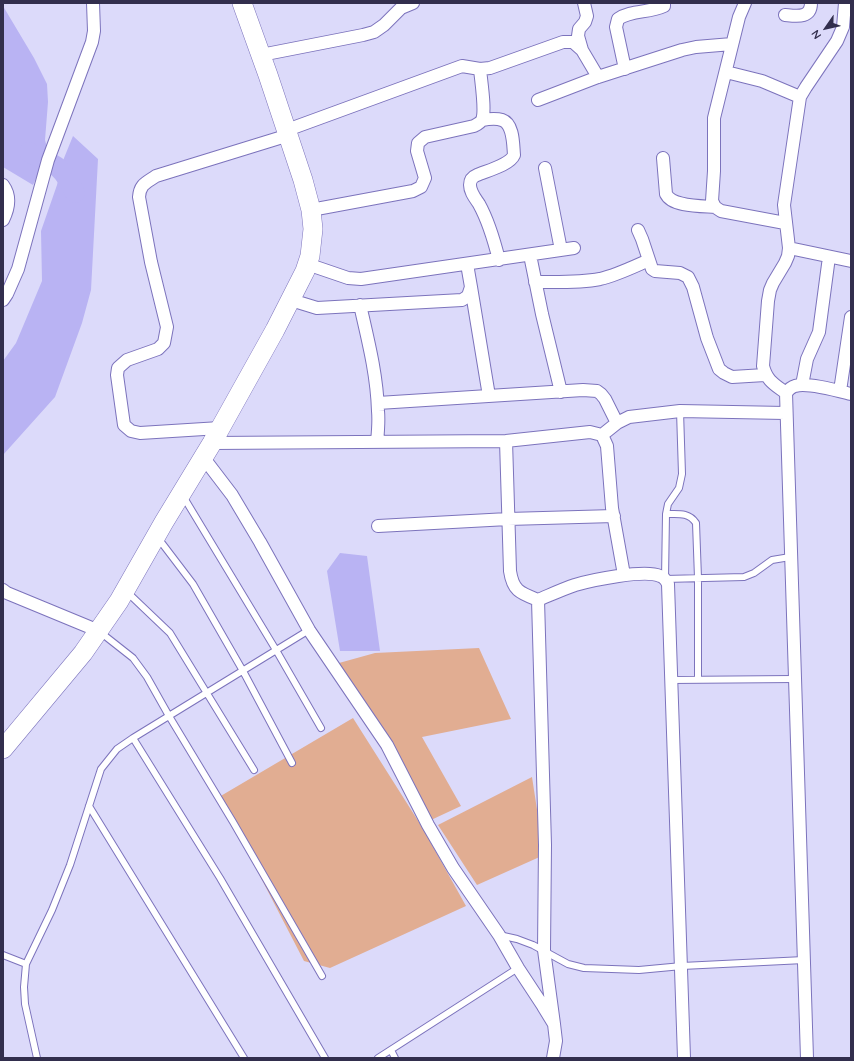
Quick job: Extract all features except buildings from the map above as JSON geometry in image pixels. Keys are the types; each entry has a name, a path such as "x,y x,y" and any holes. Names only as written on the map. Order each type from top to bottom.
{"main road":[{"path":"3,749 78,659 99,631 125,590 156,535 212,443 275,330 310,256 313,229 311,210 303,180 242,3"}],"street":[{"path":"3,300 18,269 48,160 92,42 94,31 94,3"},
{"path":"261,55 374,32 384,25 401,8 414,3"},
{"path":"584,3 587,16 585,22 579,29 578,36 582,50 598,77"},
{"path":"625,69 616,27 618,19 624,15 657,9 664,6 664,3"},
{"path":"745,3 739,17 714,118 712,201 721,211 785,223"},
{"path":"785,15 802,16 808,14 811,8 811,3"},
{"path":"786,393 770,381 765,375 763,366 768,302 773,283 785,264 788,256 789,248 784,205 800,97 837,41 843,27 845,3"},
{"path":"582,50 573,42 564,42 490,68 480,70 462,66 288,133 156,176 145,183 140,189 139,197 151,262 167,326 166,335 164,343 158,348 127,360 118,368 117,375 124,424 131,431 212,443 506,441 590,432 602,435"},
{"path":"538,100 598,77 696,47 732,44"},
{"path":"311,210 413,191 421,187 425,178 417,151 418,143 425,137 474,126 482,120 484,112 480,70"},
{"path":"726,72 762,81 800,97"},
{"path":"482,120 498,119 507,123 510,128 514,155 510,161 474,176 470,183 470,190 485,214 490,227 499,260"},
{"path":"663,158 666,194 669,199 678,203 716,207"},
{"path":"545,168 561,250"},
{"path":"3,185 8,196 9,204 3,220"},
{"path":"638,230 653,270 680,273 688,277 707,338 719,369 732,377 765,375"},
{"path":"307,264 348,278 361,279 574,248"},
{"path":"789,248 851,261"},
{"path":"530,255 561,392"},
{"path":"802,384 807,359 818,332 829,257"},
{"path":"536,282 570,282 599,279 616,274 649,260"},
{"path":"467,264 489,396"},
{"path":"290,300 317,308 462,300 468,296 471,287"},
{"path":"360,305 371,353 378,403 379,412 377,442"},
{"path":"807,1058 785,413 786,393 790,388 802,384 846,393 851,317"},
{"path":"378,403 583,390 597,391 606,399 618,423"},
{"path":"602,435 629,417 680,411 785,413"},
{"path":"602,435 607,446 614,516 624,575"},
{"path":"506,441 510,570 512,582 518,591 538,600 574,585 624,575 659,575 665,579 668,584 684,1058"},
{"path":"212,443 232,495 309,630 387,745 428,825 453,868 499,935 554,1024"},
{"path":"378,526 508,519 614,516"},
{"path":"3,590 99,631"},
{"path":"538,600 545,845 544,950 556,1041 553,1058"}],"lane":[{"path":"680,411 682,474 679,488 668,504 666,514 665,579 744,577 754,573 772,560 790,557"},
{"path":"182,494 321,728"},
{"path":"666,514 686,514 696,523 698,578 698,680"},
{"path":"156,535 193,584 243,671 292,763"},
{"path":"125,590 170,633 254,770"},
{"path":"37,1058 25,1004 24,987 26,964 52,910 70,865 101,769 117,750 133,738 309,630"},
{"path":"99,631 124,650 141,668 322,976"},
{"path":"671,680 794,679"},
{"path":"133,738 220,878 325,1058"},
{"path":"89,806 244,1058"},
{"path":"499,935 517,939 544,950 568,964 584,968 639,970 682,966 804,960"},
{"path":"3,955 26,964"},
{"path":"378,1058 518,968"},
{"path":"391,1050 396,1058"}],"shaded area":[{"path":"3,6 34,58 47,84 48,102 45,140 48,151 33,185 3,167"},
{"path":"73,136 98,159 91,290 82,323 55,397 3,455 3,361 16,343 42,281 41,231 57,185 62,163"},
{"path":"340,553 367,556 380,651 340,651 327,571"},
{"path":"479,648 511,719 422,737 461,806 431,820 350,691 339,663 375,653"},
{"path":"353,718 422,827 466,906 330,968 304,961 219,797"},
{"path":"532,777 544,855 477,885 438,825"}],"waterway":[{"path":"29,152 48,161 63,172 75,193"}]}
